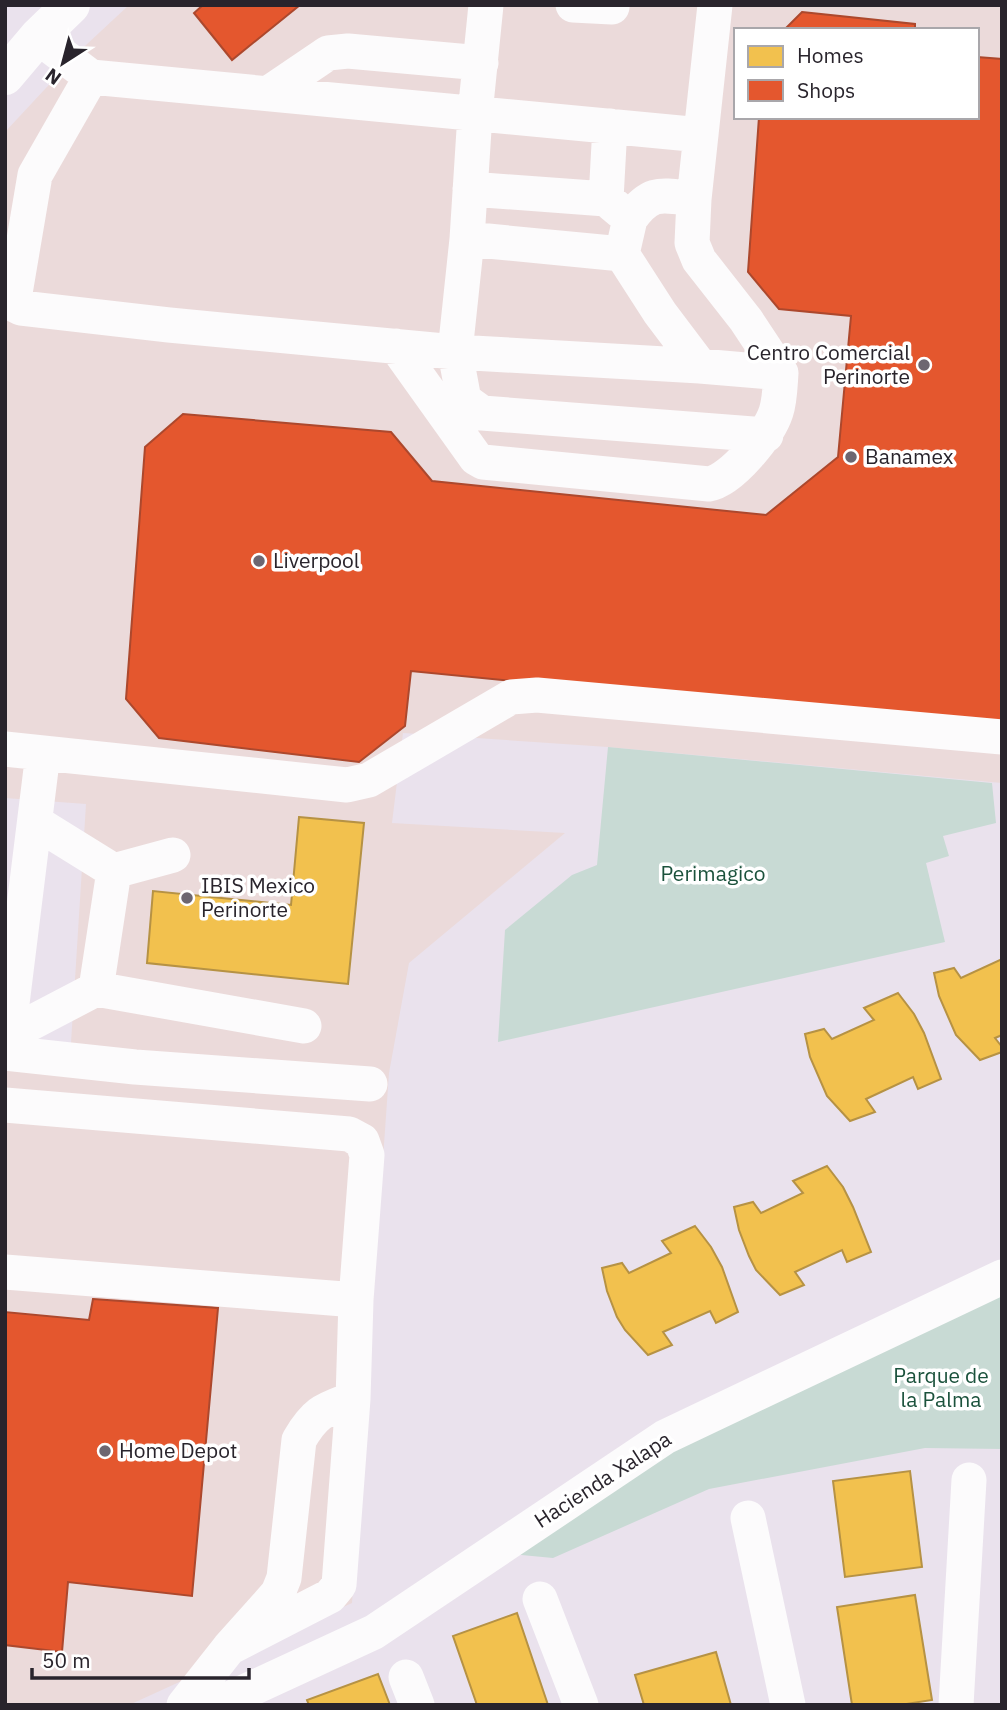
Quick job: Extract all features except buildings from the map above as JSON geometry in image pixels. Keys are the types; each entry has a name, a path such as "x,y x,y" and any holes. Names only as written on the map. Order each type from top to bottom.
{"main road":[{"path":"5,76 38,37 71,5"}],"street":[{"path":"486,5 475,114 467,239 454,352 464,400 482,413 766,435"},
{"path":"573,5 612,5"},
{"path":"396,346 476,458 483,462 709,484 723,479 766,435 776,412 781,373 746,320 699,260 692,243 694,199 715,5"},
{"path":"38,37 91,77 701,135"},
{"path":"269,93 328,53 348,51 481,63"},
{"path":"91,77 36,175 16,223 14,299 15,305 21,308 454,352 781,373"},
{"path":"610,126 622,254 660,313 700,366"},
{"path":"470,189 618,209 639,206 650,197 665,195 694,199"},
{"path":"467,239 622,254"},
{"path":"5,749 347,785 369,780 511,698 537,695 1002,737"},
{"path":"7,1047 43,753"},
{"path":"35,822 114,871 173,855"},
{"path":"96,989 114,871"},
{"path":"7,1047 96,989 304,1026"},
{"path":"7,1047 135,1067 370,1084"},
{"path":"129,1115 135,1067"},
{"path":"5,1105 349,1134 362,1141 367,1156 339,1585 330,1596 229,1648"},
{"path":"5,1272 356,1300"},
{"name":"Hacienda Xalapa","path":"216,1705 374,1632 664,1437 1002,1277"},
{"path":"184,1705 229,1648 278,1593 284,1578 299,1440 309,1423 320,1412 353,1399"},
{"path":"957,1705 969,1480"},
{"path":"748,1518 788,1705"},
{"path":"540,1599 581,1705"}],"shaded area":[{"path":"129,5 1002,5 1002,783 608,747 403,733 392,823 565,833 409,963 389,1073 352,1603 129,1705 5,1705 5,1039 71,1043 86,804 5,798 5,132 86,45"}],"green space":[{"name":"Perimagico","path":"608,747 992,783 996,823 943,836 949,856 926,863 945,942 498,1042 505,930 572,875 597,865"},
{"name":"Parque de la Palma","path":"1002,1293 1002,1449 925,1448 709,1489 553,1558 511,1554 690,1440"}],"place":[{"name":"Centro Comercial Perinorte","path":"924,365"},
{"name":"Banamex","path":"851,457"},
{"name":"Liverpool","path":"259,561"},
{"name":"IBIS Mexico Perinorte","path":"187,898"},
{"name":"Home Depot","path":"105,1451"}]}
